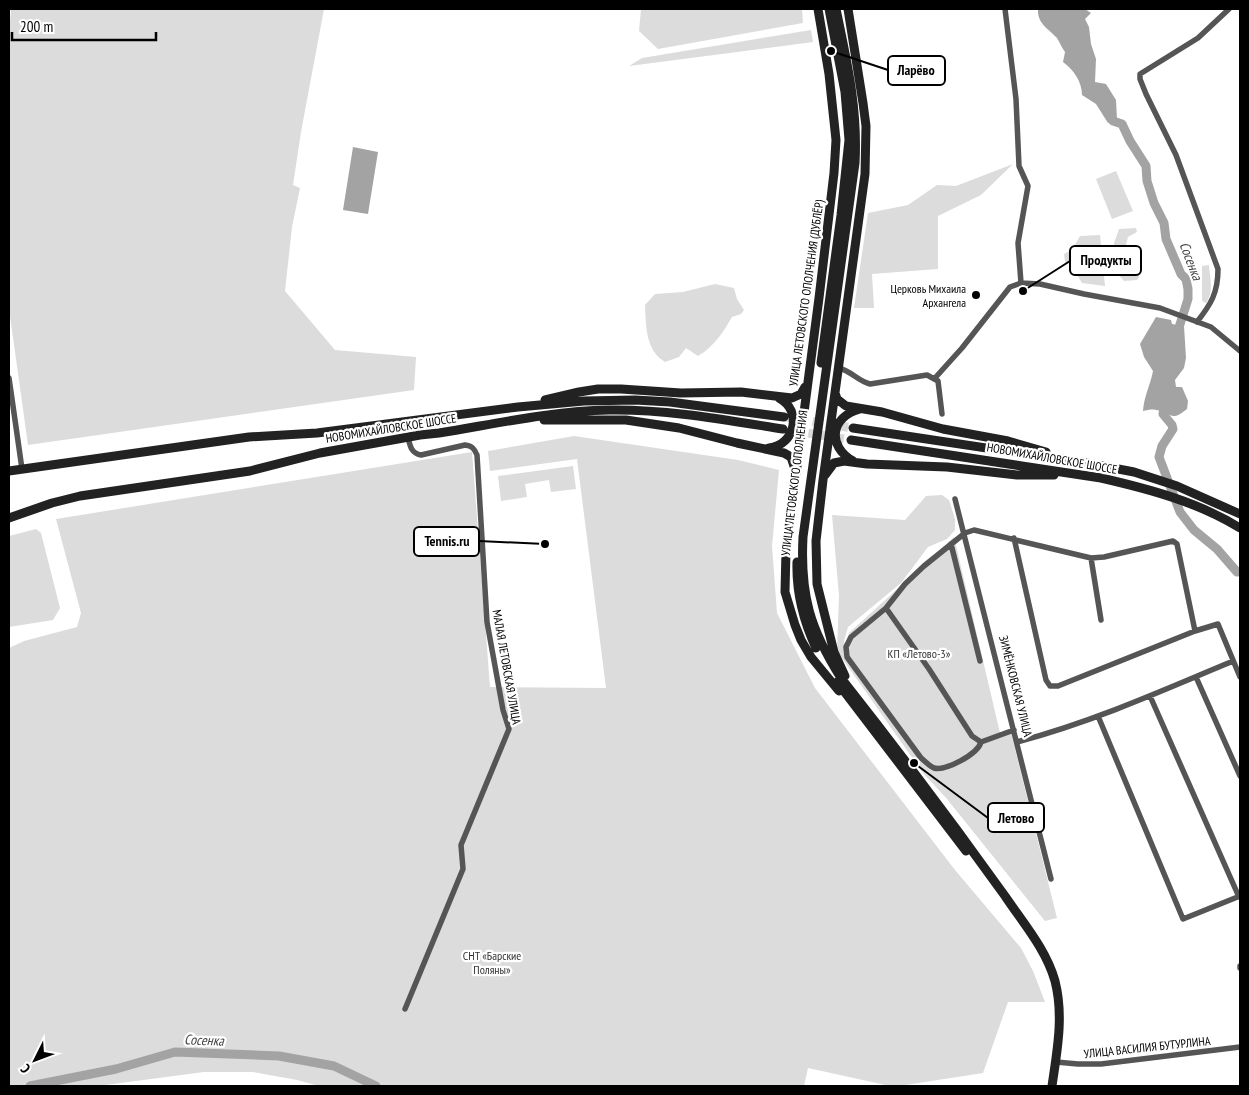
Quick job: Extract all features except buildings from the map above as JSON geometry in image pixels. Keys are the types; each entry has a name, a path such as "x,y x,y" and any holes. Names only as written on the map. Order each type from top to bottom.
{"main road":[{"name":"УЛИЦА ЛЕТОВСКОГО ОПОЛЧЕНИЯ (ДУБЛЁР)","path":"818,9 829,74 836,140 834,173 786,550 785,592 795,626 811,658 827,678 858,706"},
{"name":"УЛИЦА ЛЕТОВСКОГО ОПОЛЧЕНИЯ","path":"829,9 845,92 849,140 832,310"},
{"name":"УЛИЦА ЛЕТОВСКОГО ОПОЛЧЕНИЯ","path":"836,9 852,91 856,163 798,535 796,577 802,599 826,654 858,706 984,866 1038,945 1055,981 1060,1009 1056,1062"},
{"path":"848,9 864,103 866,126 865,174 816,541 817,584 834,652 858,706"},
{"path":"840,268 861,214"},
{"path":"816,318 823,311 832,310 841,314 845,322"},
{"path":"518,407 598,389 741,392 786,398 796,397 801,394 806,385"},
{"path":"835,392 837,399 843,405 882,412 942,429 1008,441 1087,463"},
{"path":"766,449 776,448 788,440 793,425 792,411 778,397"},
{"name":"НОВОМИХАЙЛОВСКОЕ ШОССЕ","path":"9,471 249,436 317,433 518,407 584,401 635,400 670,402 784,417"},
{"path":"855,462 841,452 837,446 836,433 841,420 846,415 860,409"},
{"name":"НОВОМИХАЙЛОВСКОЕ ШОССЕ","path":"9,518 52,503 80,496 250,471 320,453 408,437 585,411 633,410 667,413 783,429"},
{"path":"518,420 626,420 679,428 722,440 787,454 793,462 795,473"},
{"name":"НОВОМИХАЙЛОВСКОЕ ШОССЕ","path":"853,428 1087,463 1134,472 1178,486 1240,514"},
{"name":"НОВОМИХАЙЛОВСКОЕ ШОССЕ","path":"851,440 1090,476 1134,486 1185,501 1240,528"},
{"path":"823,480 827,471 834,463 839,461 884,466 947,467 1017,475 1090,476"},
{"path":"785,592 791,598 802,599 812,595 817,584"},
{"path":"1052,1086 1056,1062"}],"street":[{"path":"1005,9 1016,99 1019,166 1028,186 1018,243 1021,283"},
{"path":"1197,322 1210,305 1218,285 1218,269 1176,155 1146,94 1140,74 1198,38 1229,9"},
{"path":"935,378 962,348 1010,288 1021,283 1040,284 1166,310 1211,327 1240,352"},
{"path":"839,368 870,384 927,375 935,378 938,381 942,414"},
{"path":"9,378 22,469"},
{"name":"МАЛАЯ ЛЕТОВСКАЯ УЛИЦА","path":"405,1008 463,869 460,846 509,729 502,710 487,622 477,455 475,449 465,445 422,455 411,448 408,437"},
{"name":"ЗИМЁНКОВСКАЯ УЛИЦА","path":"955,499 1051,879"},
{"path":"1014,730 982,742 977,752 944,769 932,768 921,758 847,657 846,647 851,637 886,608 905,584 965,533 974,530 1014,538 1091,558 1104,557 1174,541 1177,544 1195,631"},
{"path":"1014,538 1046,680 1050,686 1058,686 1195,631 1218,624 1240,677"},
{"path":"951,544 980,661"},
{"path":"1091,558 1101,620"},
{"path":"886,608 929,669 972,736 982,742"},
{"path":"1017,742 1098,716 1233,661"},
{"path":"1196,676 1240,776"},
{"path":"1098,716 1183,918 1240,896 1150,696"},
{"name":"УЛИЦА ВАСИЛИЯ БУТУРЛИНА","path":"1056,1062 1101,1064 1240,1046"}],"green space":[{"path":"11,9 324,9 293,185 300,188 292,227 285,291 335,350 416,357 414,390 28,445 9,309 9,35"},
{"path":"641,9 802,9 803,23 658,49 639,31"},
{"path":"811,30 813,42 629,66 642,58"},
{"path":"1013,164 981,195 938,216 938,269 872,274 874,308 854,308 868,213 908,205 937,185 956,186"},
{"path":"1116,171 1133,211 1112,219 1096,179"},
{"path":"1136,228 1137,232 1128,237 1125,249 1130,256 1138,259 1139,277 1137,280 1124,281 1117,273 1114,243 1119,229"},
{"path":"1100,235 1105,286 1082,283 1070,264 1065,262 1064,254 1072,250 1080,236"},
{"path":"1209,265 1211,290 1206,303 1202,301 1202,266"},
{"path":"715,284 734,288 737,299 744,310 741,314 732,317 718,339 703,353 698,356 686,348 679,357 665,362 658,357 650,344 646,329 645,305 655,294 683,292"},
{"name":"СНТ «Барские Поляны»","path":"574,436 738,460 779,470 772,546 777,613 815,688 955,870 1021,948 1033,971 1045,1002 1008,1002 983,1073 899,1086 890,1086 808,1068 804,1086 319,1086 253,1072 204,1072 98,1086 9,1086 9,648 24,641 77,627 81,613 56,519 472,452 490,687 606,688 577,459 490,471 488,451"},
{"path":"573,466 576,489 551,492 549,480 525,484 527,497 501,501 498,476"},
{"name":"КП «Летово-3»","path":"942,495 949,500 955,519 955,530 947,539 928,547 901,583 848,627 844,641 845,645 849,633 954,537 1000,733 1011,733 1057,918 1045,921 947,799 923,773 837,651 839,596 832,515 905,520 926,496"},
{"path":"36,529 41,533 60,608 53,620 9,627 9,536"}],"shaded area":[{"path":"1038,9 1085,9 1091,13 1085,19 1089,27 1091,44 1096,59 1095,82 1106,84 1116,100 1117,119 1108,123 1096,104 1082,95 1081,85 1077,77 1063,62 1065,52 1057,38 1039,19"},
{"path":"353,147 378,152 368,214 343,210"},
{"path":"1156,317 1171,320 1172,324 1184,326 1186,358 1184,368 1175,380 1176,387 1182,387 1188,401 1187,409 1174,416 1155,410 1143,411 1153,371 1144,357 1140,344"}],"waterway":[{"name":"Сосенка","path":"1108,112 1113,121 1122,124 1146,166 1147,181 1154,203 1164,223 1166,239 1181,274 1186,279 1188,299 1176,337"},
{"name":"Сосенка","path":"1165,401 1163,414 1173,429 1162,446 1159,457 1180,512 1194,530 1217,549 1237,572 1240,572"},
{"name":"Сосенка","path":"30,1086 116,1069 175,1052 279,1056 334,1066 376,1086"}],"tunnel":[{"path":"786,417 853,428"},
{"path":"795,431 851,440"}],"place":[{"name":"Ларёво","path":"831,51"},
{"name":"Продукты","path":"1023,291"},
{"name":"Церковь Михаила Архангела","path":"976,295"},
{"name":"Tennis.ru","path":"545,544"},
{"name":"Летово","path":"914,763"}]}
